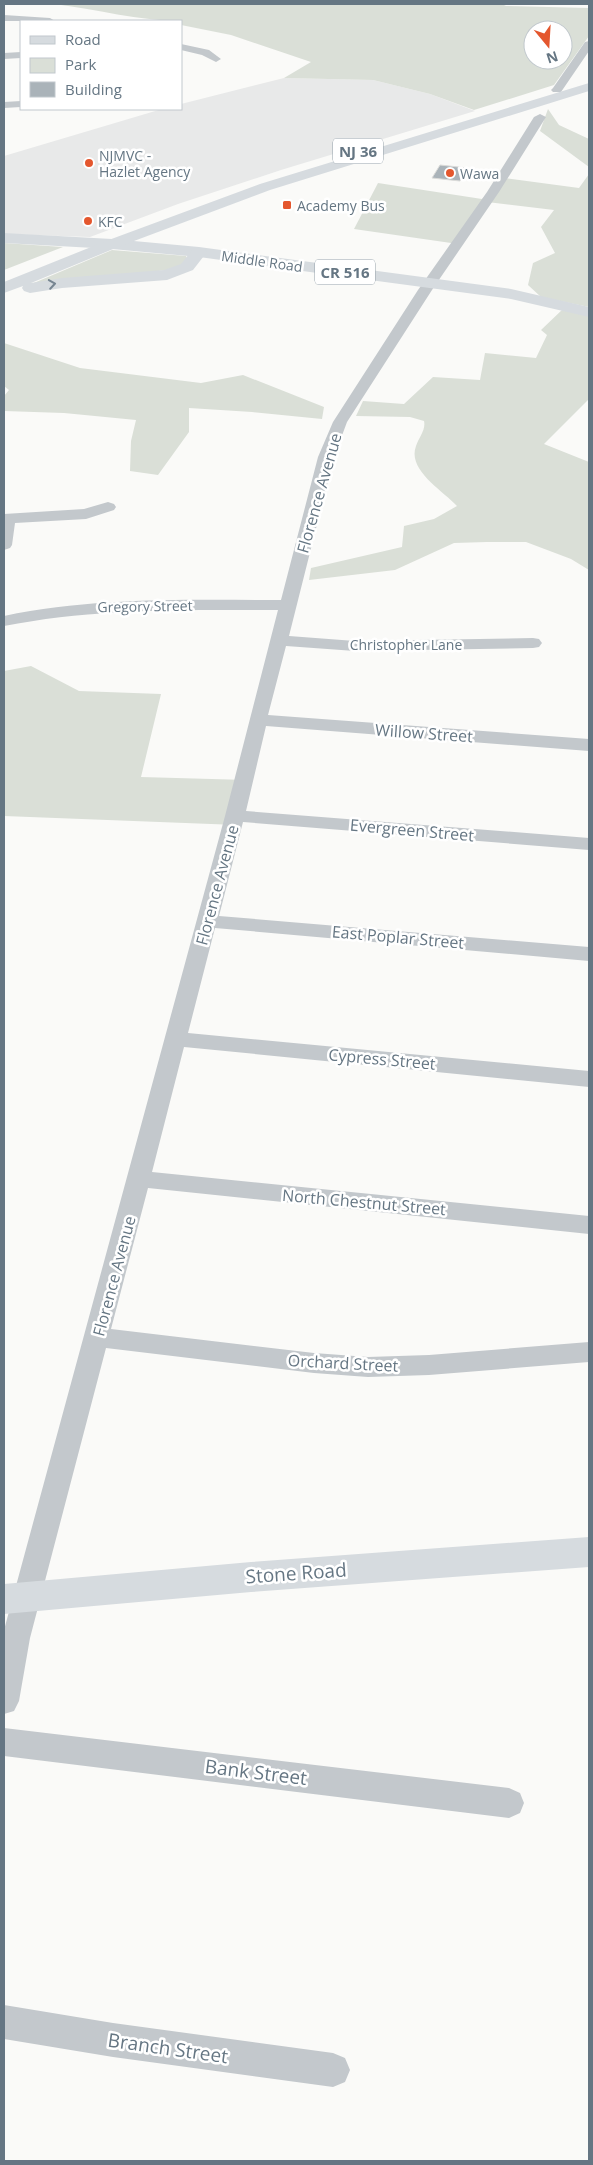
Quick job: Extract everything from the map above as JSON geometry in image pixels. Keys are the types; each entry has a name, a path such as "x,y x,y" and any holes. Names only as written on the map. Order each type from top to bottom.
{"main road":[{"path":"570,72 589,76"},
{"name":"NJ 36","path":"4,277 84,243 275,176 589,80"},
{"name":"NJ 36","path":"4,288 112,244 264,187 508,112 541,109 589,87"},
{"name":"Middle Road","path":"4,238 112,244 198,252 512,294 584,310"},
{"path":"4,294 62,283 167,275 187,266 198,252"},
{"path":"4,271 30,266"},
{"name":"Stone Road","path":"16,1598 251,1577 589,1552"}],"street":[{"path":"4,18 35,20"},
{"path":"557,90 589,44"},
{"path":"182,47 205,52 216,59"},
{"path":"4,56 20,55"},
{"path":"4,105 20,104"},
{"name":"Florence Avenue","path":"4,1701 16,1638 16,1598 68,1441 98,1337 235,816 326,457 340,422 430,283 493,192 541,109"},
{"path":"4,545 6,519 86,514 108,508"},
{"name":"Gregory Street","path":"4,621 32,614 94,607 288,605"},
{"name":"Christopher Lane","path":"279,640 355,646 533,643"},
{"name":"Willow Street","path":"259,720 589,745"},
{"name":"Evergreen Street","path":"235,816 589,844"},
{"name":"East Poplar Street","path":"206,921 589,954"},
{"name":"Cypress Street","path":"175,1039 589,1079"},
{"name":"North Chestnut Street","path":"139,1179 589,1225"},
{"name":"Orchard Street","path":"98,1337 314,1363 368,1367 429,1365 589,1352"},
{"name":"Bank Street","path":"4,1742 509,1803"},
{"name":"Branch Street","path":"4,2022 113,2040 333,2070"}],"shaded area":[{"path":"284,78 373,80 430,94 475,111 281,170 178,204 90,237 4,234 4,156 159,110 182,110 182,104"}],"green space":[{"path":"54,4 502,4 506,6 589,8 589,36 573,58 573,20 523,20 523,70 565,70 554,85 474,110 430,94 373,80 284,78 311,62 231,35 182,25 182,20 133,17"},
{"path":"548,109 559,125 589,139 589,167 540,131"},
{"path":"589,174 589,307 541,297 528,285 533,263 555,253 541,227 554,210 487,202 458,244 354,229 378,183 482,199 504,178 579,188"},
{"path":"4,243 63,247 4,270"},
{"path":"112,250 186,256 188,260 177,269 29,285"},
{"path":"563,309 589,316 589,399 544,444 589,462 589,570 571,559 526,542 454,543 395,570 309,580 311,568 402,547 404,526 434,519 457,506 428,479 417,463 415,455 416,446 423,430 424,421 410,417 356,416 363,401 404,404 433,377 480,380 485,353 536,358 547,335 541,330"},
{"path":"4,343 80,368 201,383 243,375 324,407 322,419 189,408 189,432 158,475 130,471 131,441 136,420 64,413 4,411 4,396 9,390 4,386"},
{"path":"31,666 79,691 161,694 141,777 247,780 237,825 4,816 4,671"}],"building":[{"name":"Wawa","path":"440,165 468,168 460,181 432,178"}],"place":[{"name":"NJMVC - Hazlet Agency","path":"89,163"},
{"name":"Wawa","path":"450,173"},
{"name":"Academy Bus","path":"287,205"},
{"name":"KFC","path":"88,221"}]}
